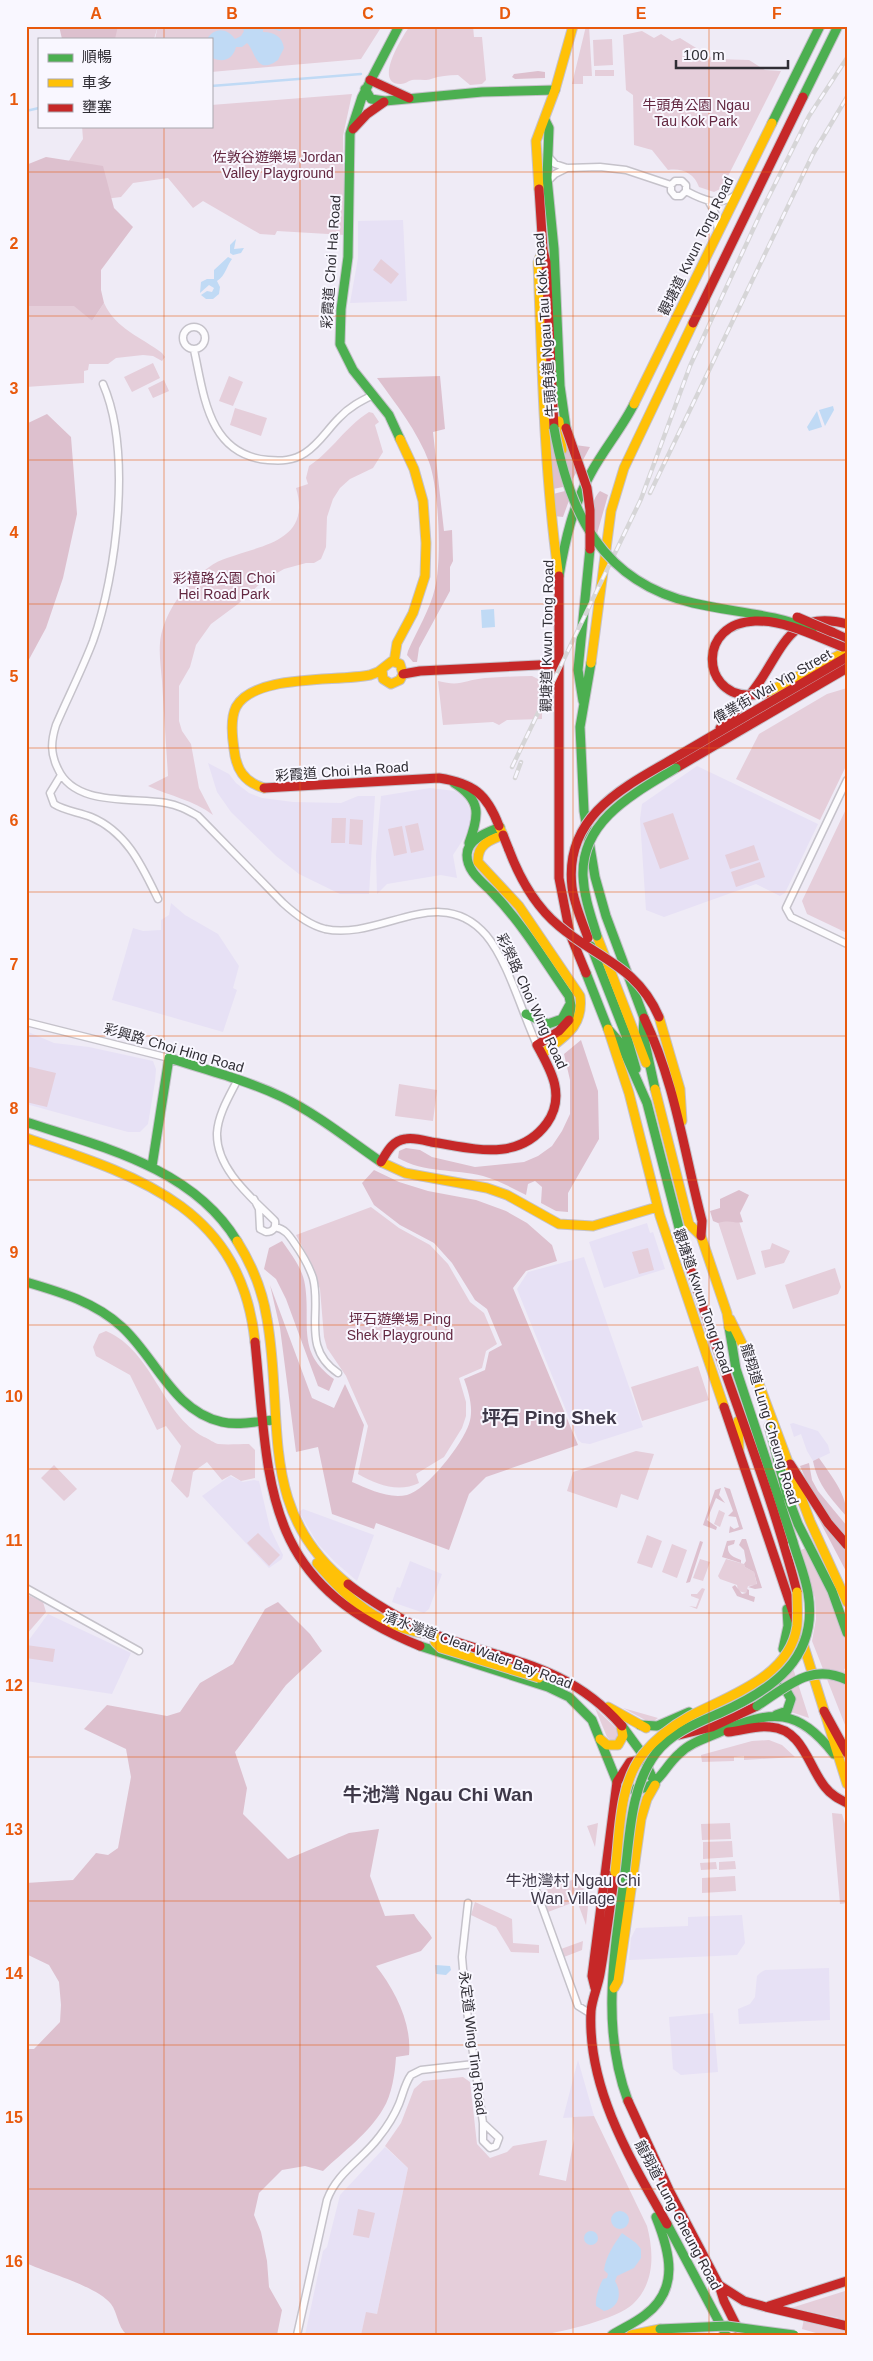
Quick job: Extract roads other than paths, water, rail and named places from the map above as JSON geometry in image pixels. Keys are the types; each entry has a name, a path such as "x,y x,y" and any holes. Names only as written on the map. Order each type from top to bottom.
{"main road":[{"name":"彩霞道 Choi Ha Road","path":"399,26 370,80 353,118 350,134 348,256 341,308 340,344 345,358 389,415 414,468 423,501 425,576 413,613 397,643 394,662 385,664 382,670 348,678 262,686 249,691 240,700 232,720 234,757 238,769 250,782 270,790 440,778 458,780 478,791 492,808 528,890 545,913 574,938 636,978 651,998 660,1017 680,1089 682,1105 681,1132"},
{"name":"牛頭角道 Ngau Tau Kok Road","path":"573,26 555,90 536,141 543,250 552,307 556,386 564,419 587,488 590,510 590,549 578,670 584,704"},
{"name":"觀塘道 Kwun Tong Road","path":"781,1578 657,1207 629,1093 608,1029 570,934 559,878 559,579 565,540 580,494 591,472 630,412 820,26"},
{"name":"觀塘道 Kwun Tong Road","path":"838,26 647,417 617,487 608,524 597,620 580,727 581,776 595,877 606,916 644,1018 655,1042 670,1089 702,1221 701,1236 727,1313 750,1360 810,1521 846,1599"},
{"path":"370,80 409,98"},
{"path":"366,89 371,99 384,102 409,98 519,89 555,90"},
{"path":"350,134 357,123 384,102"},
{"name":"牛頭角道 Ngau Tau Kok Road","path":"545,120 548,128 548,181 554,249 552,307"},
{"name":"牛頭角道 Ngau Tau Kok Road","path":"543,250 538,262 545,427 553,534 559,579"},
{"path":"556,386 555,436 570,496 590,536 616,565 646,586 670,597 694,603 781,617 846,646"},
{"path":"710,738 748,698 785,639 796,628 809,622 830,620 847,624"},
{"path":"744,622 758,622 793,628 846,646 785,684 755,696 741,695 728,690 718,680 712,667 712,653 717,640 732,626 744,622"},
{"name":"偉業街 Wai Yip Street","path":"674,764 710,738 847,657"},
{"path":"394,662 402,666 404,674"},
{"path":"382,670 383,679 391,684 400,680 404,674 418,671 559,664"},
{"name":"偉業街 Wai Yip Street","path":"674,764 739,731 847,668"},
{"path":"812,689 847,676"},
{"path":"652,1078 576,904 572,881 573,858 579,836 598,807 630,784 674,764"},
{"path":"440,778 462,787 474,802 477,823 466,853 467,864 471,872 511,912 566,991 570,1001 572,1012 569,1020 559,1036 542,1054"},
{"path":"466,853 477,838 502,831"},
{"path":"502,831 482,846 478,854 478,862 519,906 580,996 582,1007 579,1022 573,1030 538,1045"},
{"path":"592,937 647,1103"},
{"path":"526,1014 543,1023 557,1022 562,1019 570,1001"},
{"name":"觀塘道 Kwun Tong Road","path":"644,1018 643,1034 652,1078 689,1224 701,1236"},
{"name":"觀塘道 Kwun Tong Road","path":"608,1029 621,1044 647,1103 671,1203 697,1292 735,1404 758,1452"},
{"name":"彩榮路 Choi Wing Road","path":"381,1162 392,1145 404,1138 503,1152 527,1144 545,1127 552,1114 555,1099 555,1080 538,1045"},
{"path":"154,1188 152,1166 169,1058"},
{"name":"彩興路 Choi Hing Road","path":"169,1058 238,1079 304,1109 381,1162 413,1175 487,1188 507,1195 559,1224 593,1226 657,1207"},
{"name":"清水灣道 Clear Water Bay Road","path":"26,1122 152,1166 203,1199 223,1217 238,1237 248,1258 265,1305 279,1466 285,1496 291,1514 319,1557 335,1573 386,1610 421,1628 443,1637 552,1672 591,1696 622,1726 646,1760 655,1785"},
{"name":"清水灣道 Clear Water Bay Road","path":"26,1138 117,1170 154,1188 196,1217 219,1240 234,1267 252,1318 262,1421 275,1508 284,1532 305,1567 331,1596 364,1621 385,1632 567,1696 591,1717 611,1772 617,1782"},
{"path":"26,1282 77,1298 111,1317 139,1344 182,1400 200,1414 222,1422 276,1420"},
{"name":"龍翔道 Lung Cheung Road","path":"727,1313 736,1369 790,1565 797,1592 799,1612 796,1629 788,1650 776,1668 744,1691 672,1726 653,1742 642,1755 634,1770 628,1788 610,1979 613,1991 612,2042 623,2088 663,2178 719,2285 724,2301 741,2335"},
{"path":"765,1403 772,1440 790,1502 808,1548 832,1591 847,1633"},
{"path":"735,1404 739,1449"},
{"name":"龍翔道 Lung Cheung Road","path":"726,2335 680,2247 650,2196 621,2136 600,2084 592,2056 591,2014 637,1794 644,1775 655,1755 669,1741 689,1727 743,1702 772,1685 788,1669 800,1651 807,1632 810,1607 806,1584 793,1542 758,1452"},
{"path":"790,1464 828,1523 847,1545"},
{"path":"275,1508 312,1565 350,1601 377,1623 415,1638 428,1640 434,1634 435,1642 441,1648 555,1684 567,1696"},
{"path":"291,1514 307,1549 350,1601"},
{"path":"640,1725 662,1725 744,1686 771,1668 785,1645 788,1620 781,1578"},
{"path":"781,1578 824,1711 837,1759 847,1784"},
{"path":"591,1696 640,1725 662,1734 682,1734 703,1730 741,1714 812,1674 828,1672 847,1680"},
{"path":"613,1991 618,1981 642,1812 655,1785 679,1753 696,1742 744,1722 784,1713 789,1708 791,1699 787,1692 780,1687 766,1683 744,1686"},
{"path":"824,1711 847,1753"},
{"path":"772,1716 792,1718 812,1728 837,1759"},
{"path":"600,1739 607,1746 618,1745 623,1736 622,1726"},
{"path":"720,1732 772,1727 787,1732 801,1746 827,1790 838,1800 847,1803"},
{"path":"595,1988 592,1976 617,1782 628,1763 638,1758 646,1760"},
{"path":"617,1782 636,1790 643,1790 655,1785"},
{"path":"612,2335 651,2311 661,2299 668,2285 670,2271 669,2253 650,2196"},
{"path":"766,2307 787,2302 847,2281"},
{"name":"龍翔道 Lung Cheung Road","path":"719,2285 744,2301 845,2326"},
{"path":"710,2305 722,2335"},
{"path":"631,2335 660,2329 719,2325 752,2327 794,2335"}],"street":[{"path":"547,154 555,164 567,168 600,167 626,170 671,185"},
{"path":"548,181 555,174 567,168"},
{"path":"671,185 676,181 682,181 686,185 686,192"},
{"path":"671,185 671,191 675,196 681,196 686,192"},
{"path":"686,192 709,202 723,201 737,194"},
{"path":"709,202 717,218 718,234"},
{"path":"194,350 205,401 213,425 220,435 234,447 251,456 263,459 286,460 304,454 319,442 347,410 374,395"},
{"path":"103,384 110,400 117,434 119,481 113,551 109,581 93,640 52,739 54,761 60,775 50,793 54,804 90,816 120,836 137,857 158,899"},
{"name":"彩榮路 Choi Wing Road","path":"60,775 78,789 94,795 166,803 191,812 211,827 291,911 306,921 323,928 340,931 360,929 408,916 432,912 448,913 462,917 475,924 492,942 526,1014 538,1045"},
{"path":"847,780 786,908 791,917 847,944"},
{"name":"彩興路 Choi Hing Road","path":"26,1022 169,1058"},
{"path":"238,1079 221,1116 217,1133 219,1147 226,1165 234,1178 275,1224 289,1235 309,1270 314,1290 316,1342 324,1361 338,1373"},
{"path":"254,1199 259,1209 260,1229 268,1232 275,1224"},
{"path":"26,1588 138,1651"},
{"path":"536,1890 578,2006 591,2014"},
{"name":"永定道 Wing Ting Road","path":"468,1903 462,1957 474,2064 483,2123"},
{"path":"297,2335 330,2192 343,2172 377,2139 398,2106 409,2077 421,2070 474,2064"}],"water":[{"path":"240,26 287,26 280,31 269,28 263,29 263,32 274,34 282,41 284,48 278,60 271,64 261,64 247,43 242,47 236,47 233,55 227,59 220,60 212,58 212,38 208,38 210,35 221,30 232,35 235,39 241,36 244,31"},
{"path":"236,239 234,249 244,248 241,253 233,255 230,253 230,245"},
{"path":"228,257 232,259 224,274 217,281 220,287 219,294 213,299 206,299 201,295 207,291 212,292 214,288 209,285 200,293 201,282 207,279 214,279 214,270"},
{"path":"833,406 834,410 825,426 819,410"},
{"path":"817,411 822,427 809,431 807,427"},
{"path":"494,609 495,627 482,628 481,610"},
{"path":"435,1965 450,1966 451,1970 446,1975 436,1974"},
{"path":"620,2211 626,2214 629,2220 626,2226 620,2229 614,2226 611,2220 614,2214"},
{"path":"588,2231 594,2231 598,2238 594,2245 588,2245 584,2241 584,2235"},
{"path":"622,2233 641,2249 641,2258 634,2268 617,2276 615,2281 619,2295 618,2299 613,2307 604,2311 596,2306 597,2296 603,2279 607,2278 608,2274 604,2270 608,2255"}],"waterway":[{"path":"212,86 361,74"},
{"path":"26,111 38,108"}],"railway":[{"path":"512,767 641,499 690,366 763,208 809,116 847,58"},
{"path":"650,493 813,154 847,97"},
{"path":"515,778 521,762"}],"district":[{"name":"坪石 Ping Shek","path":"549,1417"},
{"name":"牛池灣 Ngau Chi Wan","path":"438,1794"},
{"name":"牛池灣村 Ngau Chi Wan Village","path":"573,1889"}],"park label":[{"name":"牛頭角公園 Ngau Tau Kok Park","path":"696,114"},
{"name":"佐敦谷遊樂場 Jordan Valley Playground","path":"278,166"},
{"name":"彩禧路公園 Choi Hei Road Park","path":"224,586"},
{"name":"坪石遊樂場 Ping Shek Playground","path":"400,1328"}]}
